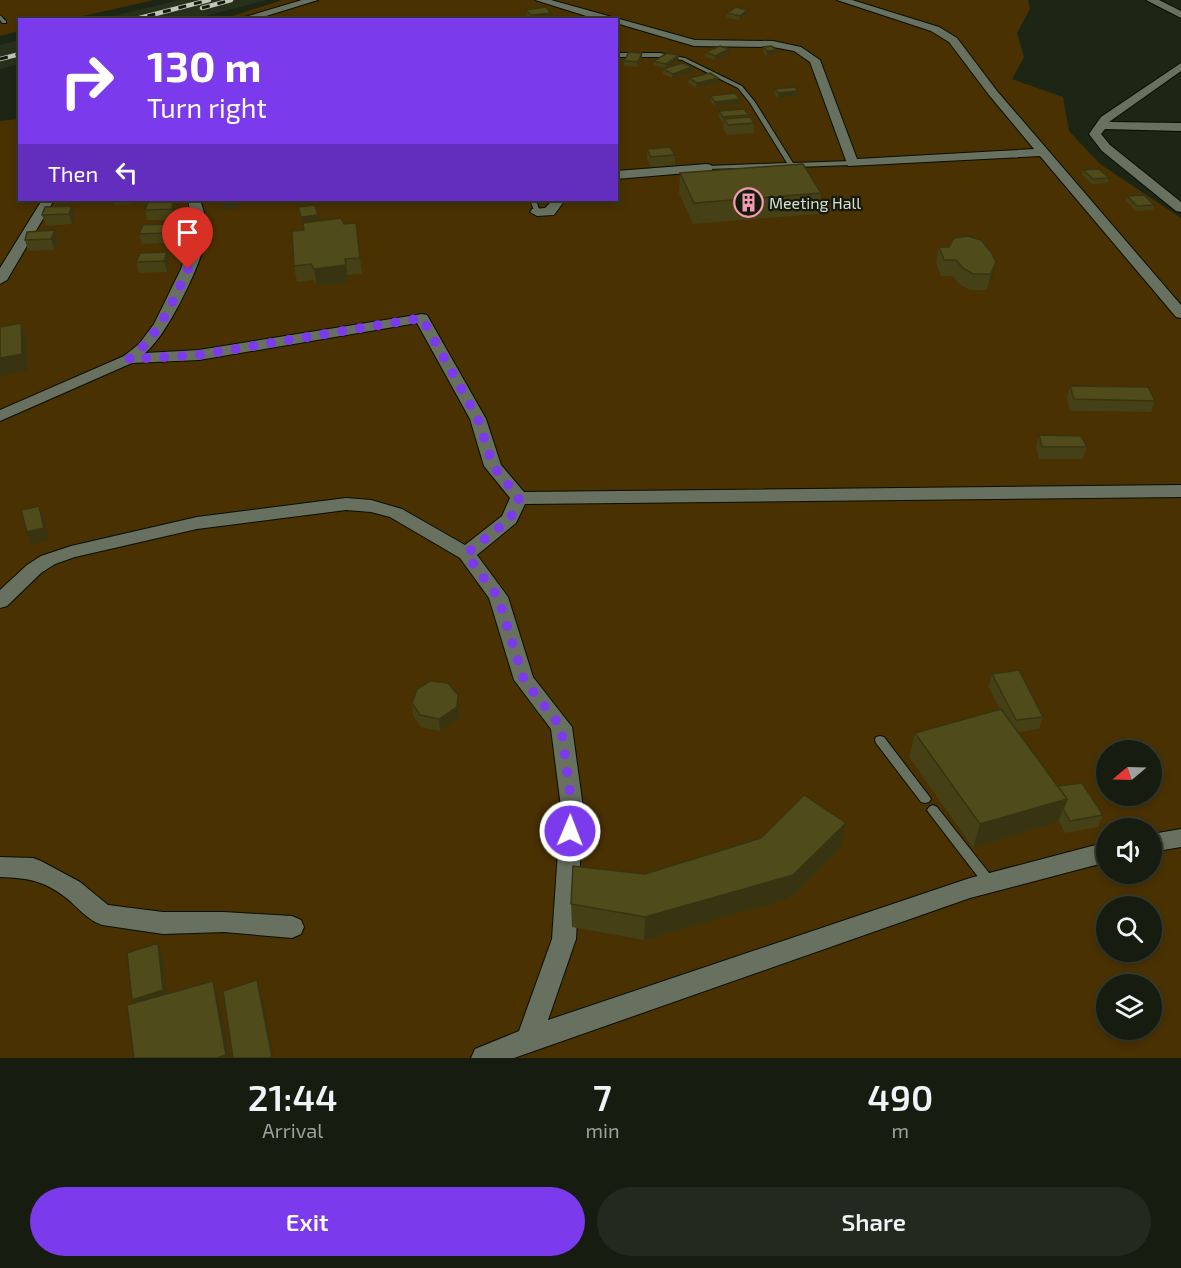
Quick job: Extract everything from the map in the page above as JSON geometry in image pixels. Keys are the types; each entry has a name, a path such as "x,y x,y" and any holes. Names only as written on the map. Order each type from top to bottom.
{"street":[{"path":"247,18 313,0"},
{"path":"540,0 607,18"},
{"path":"842,0 919,23 945,34 960,48 993,93 1042,152 1181,314"},
{"path":"1151,0 1181,15"},
{"path":"618,21 694,43 773,44 797,49 814,60 852,163 1042,152"},
{"path":"1181,66 1105,119 1095,134 1106,148 1181,208"},
{"path":"1101,125 1181,127"},
{"path":"618,175 707,168"},
{"path":"0,280 47,201"},
{"path":"0,416 129,359 144,347 161,325 188,269 201,231 194,201"},
{"path":"535,206 549,212 558,201"},
{"path":"129,359 199,355 422,318 478,419 493,466 519,498"},
{"path":"519,498 1181,491"},
{"path":"466,554 510,519 519,498"},
{"path":"0,601 34,569 48,560 71,552 197,523 346,504 370,506 396,513 466,554 498,597 524,680 561,727 572,807 564,939 529,1039"},
{"path":"1162,841 1181,838"},
{"path":"484,1058 529,1039 989,882 1096,855"},
{"path":"0,867 33,868 72,890 102,915 163,923 224,922 292,927"}],"lane":[{"path":"618,55 660,55 683,59 740,87 792,166"},
{"path":"707,168 852,163"},
{"path":"880,740 925,799"},
{"path":"933,810 989,882"}],"shaded area":[{"path":"0,0 154,0 74,18 18,18 18,31 0,36"},
{"path":"179,0 267,0 197,18 105,18"},
{"path":"282,0 1028,0 1030,9 1017,33 1024,57 1012,79 1063,97 1069,131 1100,164 1181,218 1181,1058 0,1058 0,121 18,119 18,201 618,201 618,18 226,18"},
{"path":"18,40 18,64 0,69 0,45"}],"building":[{"path":"546,7 551,13 531,15 526,10"},
{"path":"736,7 747,10 740,16 727,13"},
{"path":"720,46 729,49 715,56 706,52"},
{"path":"772,46 776,50 767,51 763,47"},
{"path":"629,52 642,53 638,62 624,61"},
{"path":"667,53 679,55 666,64 654,61"},
{"path":"683,63 692,67 673,74 663,69"},
{"path":"710,73 718,78 697,83 689,78"},
{"path":"795,87 798,91 779,93 774,89"},
{"path":"735,93 740,99 715,102 710,96"},
{"path":"744,109 749,115 723,117 719,111"},
{"path":"750,117 754,123 728,125 724,119"},
{"path":"670,147 675,155 651,157 647,149"},
{"path":"803,164 821,193 694,203 680,173"},
{"path":"1099,169 1109,178 1093,179 1083,170"},
{"path":"1144,195 1154,205 1137,206 1127,196"},
{"path":"173,201 172,209 145,210 148,202"},
{"path":"315,205 318,215 301,217 298,207"},
{"path":"72,206 69,214 42,215 45,207"},
{"path":"341,218 344,224 356,223 360,258 345,259 346,265 314,269 311,264 294,266 292,231 304,230 303,223"},
{"path":"169,224 167,233 139,234 143,225"},
{"path":"55,230 51,239 25,240 27,232"},
{"path":"968,236 981,240 991,252 996,262 991,274 973,274 956,260 944,260 939,247 949,247 954,238"},
{"path":"167,252 164,261 136,262 140,253"},
{"path":"21,323 22,354 0,358 0,327"},
{"path":"1070,386 1148,387 1155,401 1074,399"},
{"path":"1039,435 1081,436 1087,447 1042,447"},
{"path":"39,506 44,528 27,532 21,510"},
{"path":"1019,670 1043,717 1016,720 992,674"},
{"path":"430,681 448,683 458,695 457,707 439,719 420,715 412,703 417,689"},
{"path":"1001,709 1067,799 980,824 915,733"},
{"path":"1082,783 1103,815 1070,821 1063,809 1067,799 1058,786"},
{"path":"804,795 846,823 793,875 645,917 571,904 573,866 645,874 761,838"},
{"path":"158,943 163,990 132,1000 127,953"},
{"path":"257,980 272,1057 233,1058 223,991"},
{"path":"213,981 226,1055 217,1058 134,1058 127,1005"}],"railway":[{"path":"140,18 209,0"},
{"path":"202,8 231,0"},
{"path":"0,59 18,54"}],"place":[{"name":"Meeting Hall","path":"748,203"}],"route":[{"path":"188,269 161,325 144,347 129,359 199,355 422,318 478,419 493,466 519,498 510,519 466,554 498,597 524,680 561,727 572,807 570,831"}]}
